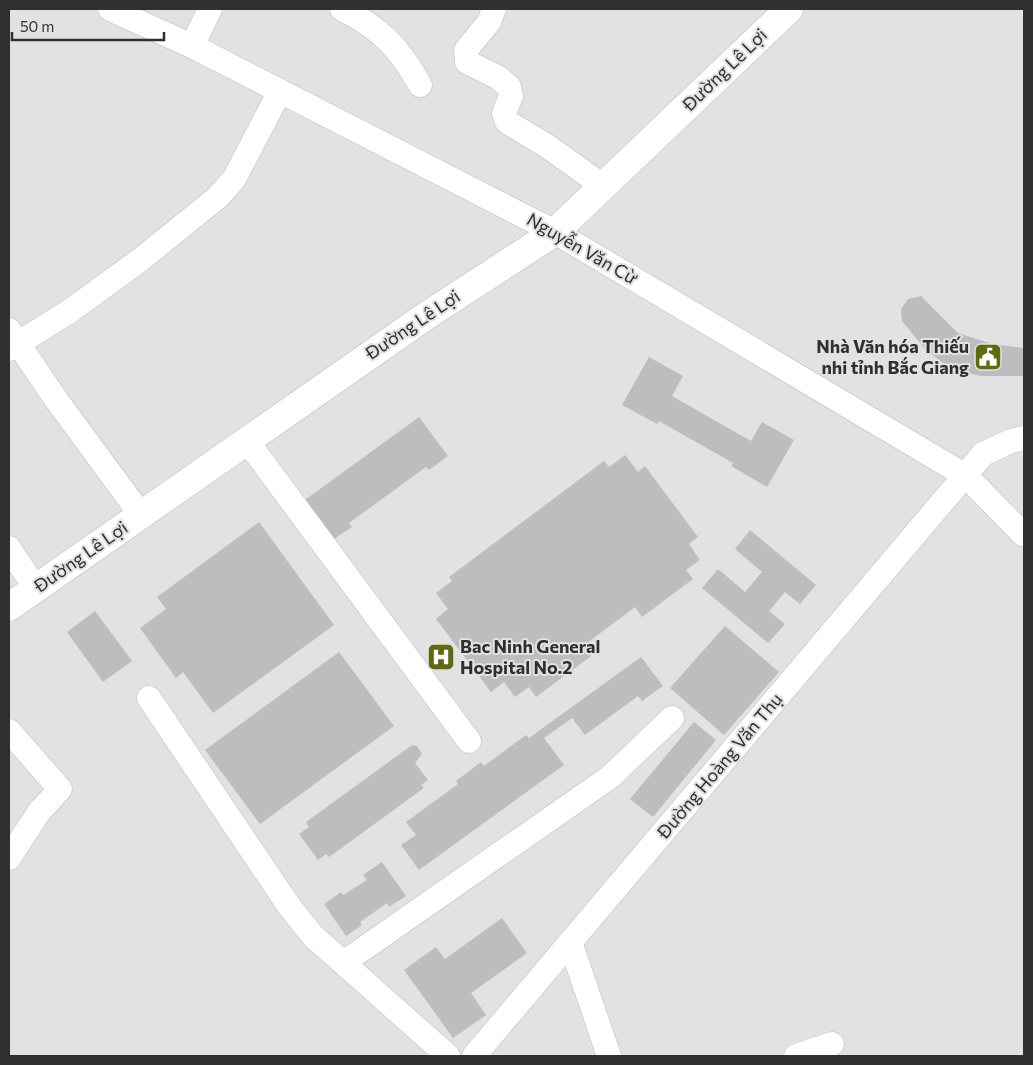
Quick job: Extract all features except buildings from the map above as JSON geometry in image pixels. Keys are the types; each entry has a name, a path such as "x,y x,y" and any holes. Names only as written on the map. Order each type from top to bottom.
{"main road":[{"name":"Đường Lê Lợi","path":"9,607 426,316 555,232 789,9"}],"street":[{"name":"Nguyễn Văn Cừ","path":"110,9 192,46 279,93 555,232 966,476 1024,535"},
{"path":"192,46 210,9"},
{"path":"342,9 367,22 390,39 409,65 420,85"},
{"path":"494,9 489,22 466,50 467,62 499,78 509,87 510,96 504,113 507,122 547,146 603,186"},
{"path":"141,515 11,341 86,299 218,197 234,179 279,93"},
{"name":"Đường Hoàng Văn Thụ","path":"474,1056 983,454 1011,441 1024,438"},
{"path":"247,441 469,741"},
{"path":"9,548 36,589"},
{"path":"149,698 289,906 313,936 448,1056"},
{"path":"343,963 610,777 672,718"},
{"path":"9,730 60,789 39,812 9,858"},
{"path":"570,942 609,1056"},
{"path":"796,1056 832,1044"}],"place":[{"name":"Nhà Văn hóa Thiếu nhi tỉnh Bắc Giang","path":"988,357"},
{"name":"Bac Ninh General Hospital No.2","path":"441,657"}]}
